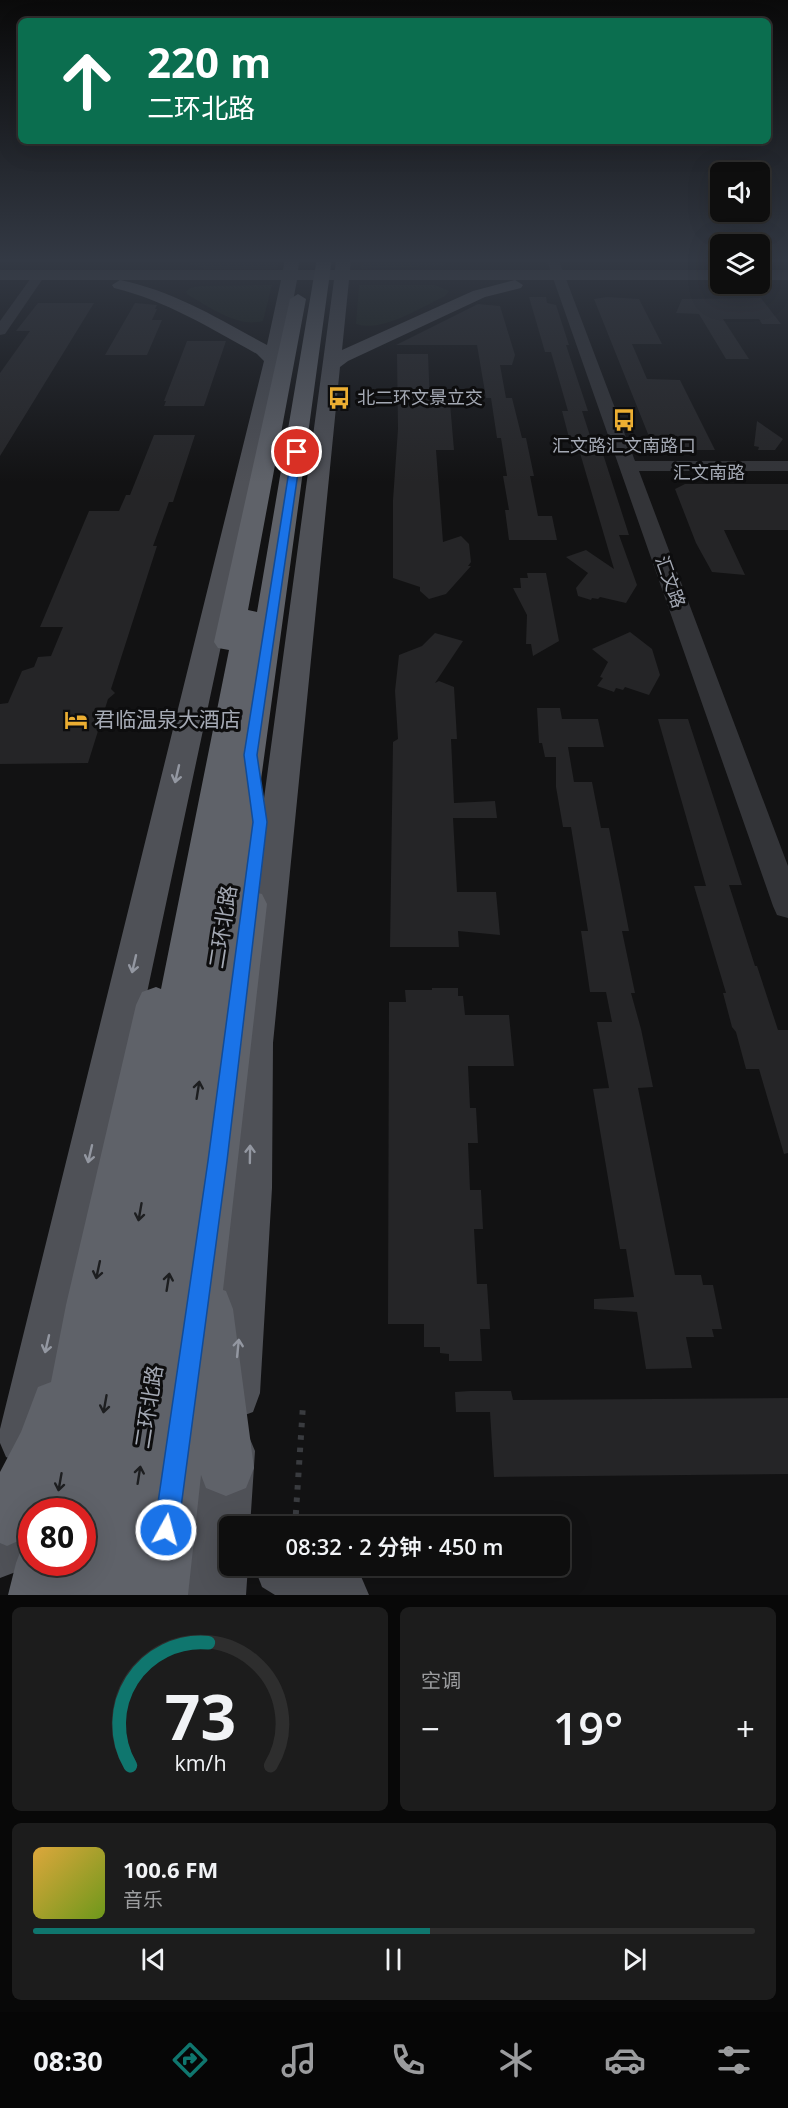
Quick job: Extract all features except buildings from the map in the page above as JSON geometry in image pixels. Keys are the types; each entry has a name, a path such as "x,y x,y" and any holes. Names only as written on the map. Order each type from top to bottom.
{"highway":[{"path":"16,1526 91,1305 153,1021 216,701 303,332"},
{"name":"二环北路","path":"120,1595 237,754 248,624 303,332"},
{"name":"二环北路","path":"88,1498 237,754 280,563 304,332"},
{"path":"158,1595 301,516 325,374 308,332"},
{"path":"280,563 301,516"},
{"path":"224,665 248,624"},
{"path":"216,701 260,822"},
{"path":"217,1161 207,1307 226,1468"},
{"path":"39,1595 43,1576"},
{"path":"70,1595 74,1576"}],"main road":[{"path":"229,332 263,350 291,332"},
{"path":"16,1526 303,332"},
{"path":"216,1595 226,1468 243,1308 249,1188 252,1043 325,374 342,357 395,332"},
{"path":"226,1468 240,1516"},
{"path":"299,1576 324,1591 339,1595"}],"street":[{"name":"汇文路","path":"576,332 629,470 788,906"},
{"name":"汇文南路","path":"629,470 788,466"},
{"name":"汇文南路","path":"629,470 788,473"}],"path":[{"path":"296,1516 303,1405"}],"place":[{"name":"北二环文景立交","path":"339,398"},
{"name":"汇文路汇文南路口","path":"624,420"},
{"name":"君临温泉大酒店","path":"76,720"}],"route":[{"path":"166,1530 217,1161 260,822 250,755 297,452"}]}
